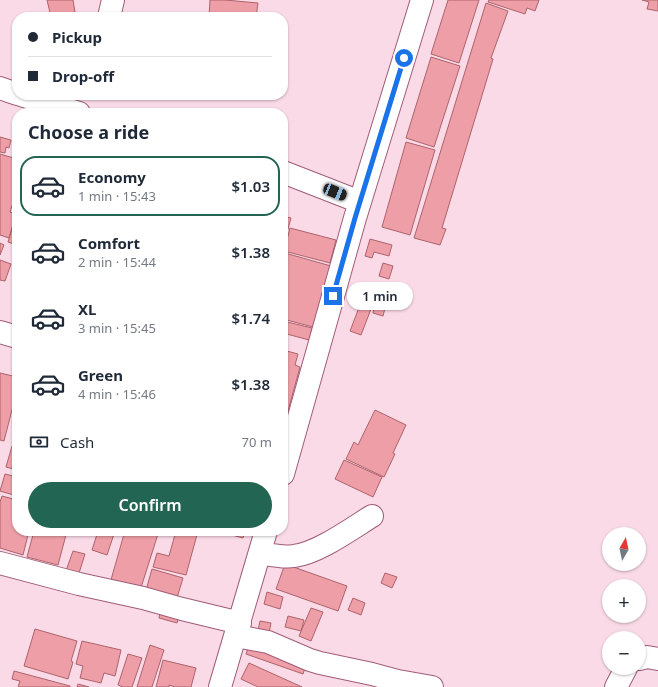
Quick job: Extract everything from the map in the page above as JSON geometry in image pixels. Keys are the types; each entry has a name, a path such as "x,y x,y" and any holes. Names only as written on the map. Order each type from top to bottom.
{"street":[{"path":"109,12 112,0"},
{"path":"288,440 292,412 355,218 422,0"},
{"path":"0,88 12,92"},
{"path":"37,100 63,108"},
{"path":"288,174 360,202"},
{"path":"0,332 12,336"},
{"path":"260,553 280,556 294,556 306,553 324,545 372,516"},
{"path":"220,687 265,536"},
{"path":"0,563 182,609 238,629 320,663 398,681 432,687"},
{"path":"646,657 658,659"},
{"path":"616,687 622,675"}],"building":[{"path":"47,0 73,0 75,12 50,12"},
{"path":"210,0 258,3 257,12 209,12"},
{"path":"448,0 479,0 459,63 431,54"},
{"path":"489,0 539,0 535,11 527,8 525,14 488,2"},
{"path":"642,0 658,0 658,11 647,9 649,2"},
{"path":"486,3 508,11 491,58 493,59 442,228 446,229 440,245 414,238"},
{"path":"431,57 460,66 434,147 406,138"},
{"path":"0,137 11,140 9,148 6,147 5,153 0,152"},
{"path":"406,142 435,150 410,235 382,227"},
{"path":"0,154 12,158 12,206 10,212 12,213 12,228 9,238 0,235"},
{"path":"288,217 291,218 288,229"},
{"path":"290,228 336,240 330,263 288,252 288,236"},
{"path":"12,229 12,243 8,242"},
{"path":"370,239 392,245 389,256 374,252 372,258 365,256"},
{"path":"0,243 4,245 0,255"},
{"path":"288,254 331,266 313,327 288,320"},
{"path":"0,260 11,264 5,281 0,280"},
{"path":"383,263 393,266 389,279 379,276"},
{"path":"363,289 387,295 384,306 360,300"},
{"path":"360,305 371,309 361,335 350,331"},
{"path":"375,305 385,308 383,316 373,313"},
{"path":"288,322 312,328 309,340 288,334"},
{"path":"288,351 298,354 295,365 300,367 288,411"},
{"path":"0,373 12,376 12,410 4,441 0,440"},
{"path":"375,410 406,425 384,477 346,459 354,442 358,445"},
{"path":"12,446 12,469 6,467"},
{"path":"344,460 382,477 373,497 335,479"},
{"path":"5,474 12,476 12,495 0,491"},
{"path":"2,496 12,499 12,536 28,536 23,555 0,548 0,502"},
{"path":"33,536 66,536 58,565 27,557"},
{"path":"96,536 113,536 107,555 92,550"},
{"path":"123,536 157,536 138,597 107,594"},
{"path":"175,536 197,536 186,575 153,567 157,553 169,556"},
{"path":"73,551 85,554 74,589 61,585"},
{"path":"285,564 347,586 338,611 276,589"},
{"path":"152,569 183,578 173,611 180,613 177,623 159,618 160,613 141,608"},
{"path":"385,573 397,577 392,588 381,583"},
{"path":"267,592 283,597 280,609 264,604"},
{"path":"353,598 365,603 361,615 348,610"},
{"path":"311,608 323,612 311,641 299,636"},
{"path":"288,616 304,620 301,631 285,627"},
{"path":"260,621 271,623 268,638 257,635"},
{"path":"35,629 77,641 71,661 73,662 68,679 24,666"},
{"path":"252,637 309,657 303,674 246,654"},
{"path":"82,641 121,650 115,676 104,673 101,683 80,678 83,666 76,664"},
{"path":"150,645 164,650 152,687 137,687"},
{"path":"128,654 142,658 132,687 123,687 118,685"},
{"path":"163,660 196,668 191,687 175,687 169,685 169,687 156,687"},
{"path":"249,663 302,687 258,687 241,679"},
{"path":"14,671 70,687 18,687 20,681 12,679"},
{"path":"78,684 89,687 77,687"}],"route":[{"path":"333,296 355,218 404,58"}]}
